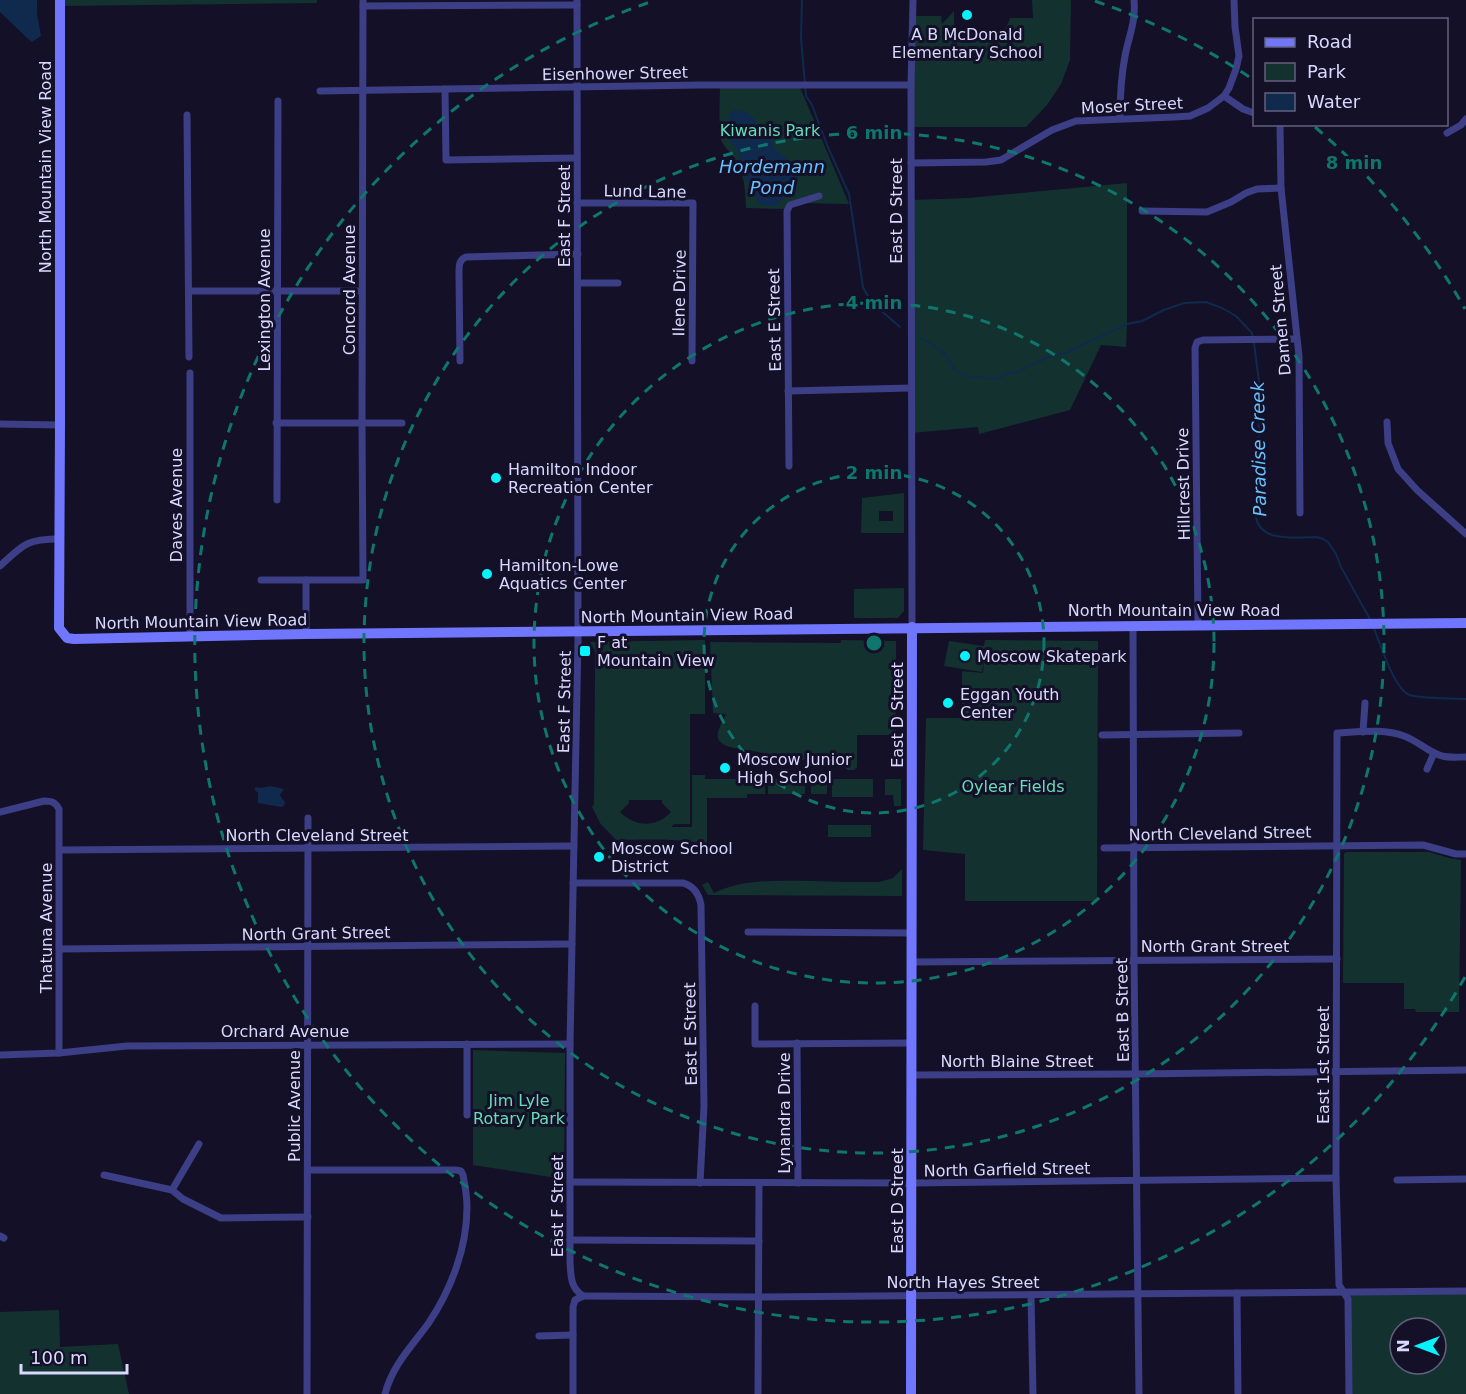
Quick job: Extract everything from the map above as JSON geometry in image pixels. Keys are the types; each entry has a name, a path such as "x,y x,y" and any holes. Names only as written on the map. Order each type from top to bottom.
{"street":[{"name":"North Mountain View Road","path":"60,0 58,628 67,638 1466,622"},
{"name":"East D Street","path":"911,1394 910,85 913,0"},
{"path":"1120,118 1122,72 1135,18 1134,0"},
{"path":"1234,0 1239,56 1233,79 1224,96 1243,109 1253,113"},
{"path":"363,3 577,2"},
{"name":"East F Street","path":"577,2 578,631 570,1044 570,1240 571,1280 583,1296"},
{"name":"Concord Avenue","path":"306,580 363,580 363,3"},
{"name":"Eisenhower Street","path":"320,91 710,85 910,85"},
{"path":"445,89 446,160 577,158"},
{"name":"Moser Street","path":"911,163 1001,160 1065,124 1120,118 1190,116 1208,108 1224,96"},
{"name":"Lexington Avenue","path":"277,500 278,101"},
{"path":"187,115 189,357"},
{"path":"1447,133 1464,125"},
{"name":"Damen Street","path":"1280,126 1281,188 1299,356 1300,513"},
{"path":"1142,211 1207,212 1257,189 1281,188"},
{"name":"East E Street","path":"789,466 787,211 790,205 819,196"},
{"name":"Lund Lane","path":"578,203 693,203 693,224"},
{"name":"Ilene Drive","path":"692,362 693,224"},
{"path":"460,361 460,263 462,259 466,257 578,254"},
{"path":"578,283 618,283"},
{"path":"189,291 362,291"},
{"name":"Hillcrest Drive","path":"1198,625 1195,360 1197,342 1203,340 1296,339"},
{"name":"Daves Avenue","path":"190,373 190,637"},
{"path":"788,391 911,388"},
{"path":"1388,422 1388,443 1398,469 1417,490 1466,534"},
{"path":"276,423 402,423"},
{"path":"0,424 60,425"},
{"path":"0,566 21,547 46,539 59,539"},
{"path":"261,580 306,580 306,634"},
{"name":"East B Street","path":"1133,626 1139,1394"},
{"path":"1365,703 1363,732 1404,736 1434,753 1451,758 1466,757"},
{"name":"East 1st Street","path":"1349,1394 1348,1299 1339,1285 1336,1178 1337,733 1363,732"},
{"path":"1102,735 1239,733"},
{"path":"1427,769 1434,753"},
{"name":"Thatuna Avenue","path":"0,812 44,801 56,803 59,809 59,1053"},
{"name":"Public Avenue","path":"307,1394 308,818"},
{"name":"North Cleveland Street","path":"1104,848 1424,845 1456,854 1466,854"},
{"name":"North Cleveland Street","path":"60,850 574,846"},
{"name":"East E Street","path":"573,883 683,883 694,888 699,895 702,905 704,1106 700,1183"},
{"path":"748,932 912,933"},
{"name":"North Grant Street","path":"60,949 572,944"},
{"name":"North Grant Street","path":"912,962 1337,959"},
{"path":"755,1006 755,1044 912,1043"},
{"name":"Lynandra Drive","path":"797,1043 798,1183"},
{"path":"466,1044 467,1115"},
{"name":"Orchard Avenue","path":"0,1055 59,1053 127,1046 570,1044"},
{"name":"North Blaine Street","path":"912,1075 1466,1070"},
{"path":"172,1190 199,1144"},
{"path":"308,1170 434,1169 461,1171 463,1175 467,1207 464,1240 451,1282 428,1322 398,1363 390,1377 385,1394"},
{"path":"104,1175 172,1190 221,1218 308,1217"},
{"name":"North Garfield Street","path":"570,1182 911,1183 1336,1178"},
{"path":"1397,1180 1466,1179"},
{"path":"758,1394 759,1183"},
{"path":"570,1240 759,1242"},
{"name":"North Hayes Street","path":"583,1296 759,1297 1466,1291"},
{"path":"1237,1293 1238,1394"},
{"path":"1031,1295 1033,1394"},
{"path":"573,1394 573,1307 575,1300 583,1296"},
{"path":"539,1336 573,1335"}],"green space":[{"path":"60,0 317,0 317,3 60,6"},
{"path":"1032,0 1071,0 1070,60 1061,84 1047,105 1026,127 911,127 912,16 941,16 942,24 954,11 954,32 981,31 991,41 1003,32 1010,18 1033,18"},
{"name":"Kiwanis Park","path":"720,85 799,85 849,204 797,203 788,209 746,208 745,187 740,170 721,138"},
{"path":"1127,183 1126,347 1101,345 1070,410 979,434 978,427 911,433 911,200 968,198"},
{"path":"904,493 904,533 861,533 862,498","holes":["879,511 893,511 893,521 879,521"]},
{"path":"904,588 904,611 898,618 854,618 854,589"},
{"path":"705,640 705,714 690,714 690,824 674,824 671,827 692,827 692,775 705,775 705,779 765,779 765,794 747,794 747,798 707,798 707,846 676,840 616,840 600,823 592,807 594,804 595,651 590,642","holes":["629,800 662,800 671,812 659,821 639,823 620,812"]},
{"path":"841,640 896,641 896,735 857,735 857,767 854,770 848,770 845,765 734,748 721,743 718,739 718,731 726,714 713,713 710,642 841,643"},
{"name":"Oylear Fields","path":"985,640 1098,641 1097,901 965,901 965,854 923,850 926,718 962,718 962,671 983,673 984,658 982,672 944,666 949,641 984,646"},
{"path":"768,779 805,779 805,794 768,794"},
{"path":"811,779 827,779 827,794 811,794"},
{"path":"832,779 873,779 873,797 832,797"},
{"path":"885,779 901,779 901,806 894,806 893,795 885,795"},
{"path":"828,825 871,825 871,837 828,837"},
{"path":"1346,852 1429,852 1461,860 1459,1012 1416,1012 1415,1009 1404,1009 1404,983 1343,983 1344,854"},
{"path":"902,869 902,896 708,895 702,885 708,882 714,893 737,885 762,881 879,882 893,878"},
{"name":"Jim Lyle Rotary Park","path":"473,1050 565,1053 564,1179 473,1165"},
{"path":"1344,1291 1466,1291 1466,1394 1349,1394 1348,1299"},
{"path":"59,1310 60,1347 118,1344 129,1394 0,1394 0,1312"}],"water":[{"path":"0,0 37,0 41,36 32,42 27,38 0,12"},
{"name":"Hordemann Pond","path":"734,110 746,112 751,116 769,136 775,149 798,168 796,184 776,206 765,206 759,203 745,179 739,155 728,138 728,121"},
{"path":"270,786 284,789 280,795 285,802 284,806 258,803 258,793 255,787"}],"waterway":[{"name":"Paradise Creek","path":"802,0 801,38 806,96 812,105 849,194 863,287 871,302 900,327"},
{"name":"Paradise Creek","path":"920,339 929,342 946,355 955,370 964,376 996,379 1011,372 1015,373 1046,358 1065,353 1127,324 1142,321 1184,303 1206,302 1222,308 1236,316 1253,337"},
{"name":"Paradise Creek","path":"1254,343 1260,389 1256,517 1259,525 1264,531 1280,537 1317,537 1328,542 1371,621"},
{"name":"Paradise Creek","path":"1373,626 1393,675 1404,691 1410,695 1422,697 1466,699"}],"place":[{"name":"A B McDonald Elementary School","path":"967,15"},
{"name":"Hamilton Indoor Recreation Center","path":"496,478"},
{"name":"Hamilton-Lowe Aquatics Center","path":"487,574"},
{"name":"F at Mountain View","path":"585,651"},
{"name":"Moscow Skatepark","path":"965,656"},
{"name":"Eggan Youth Center","path":"948,703"},
{"name":"Moscow Junior High School","path":"725,768"},
{"name":"Moscow School District","path":"599,857"}]}
